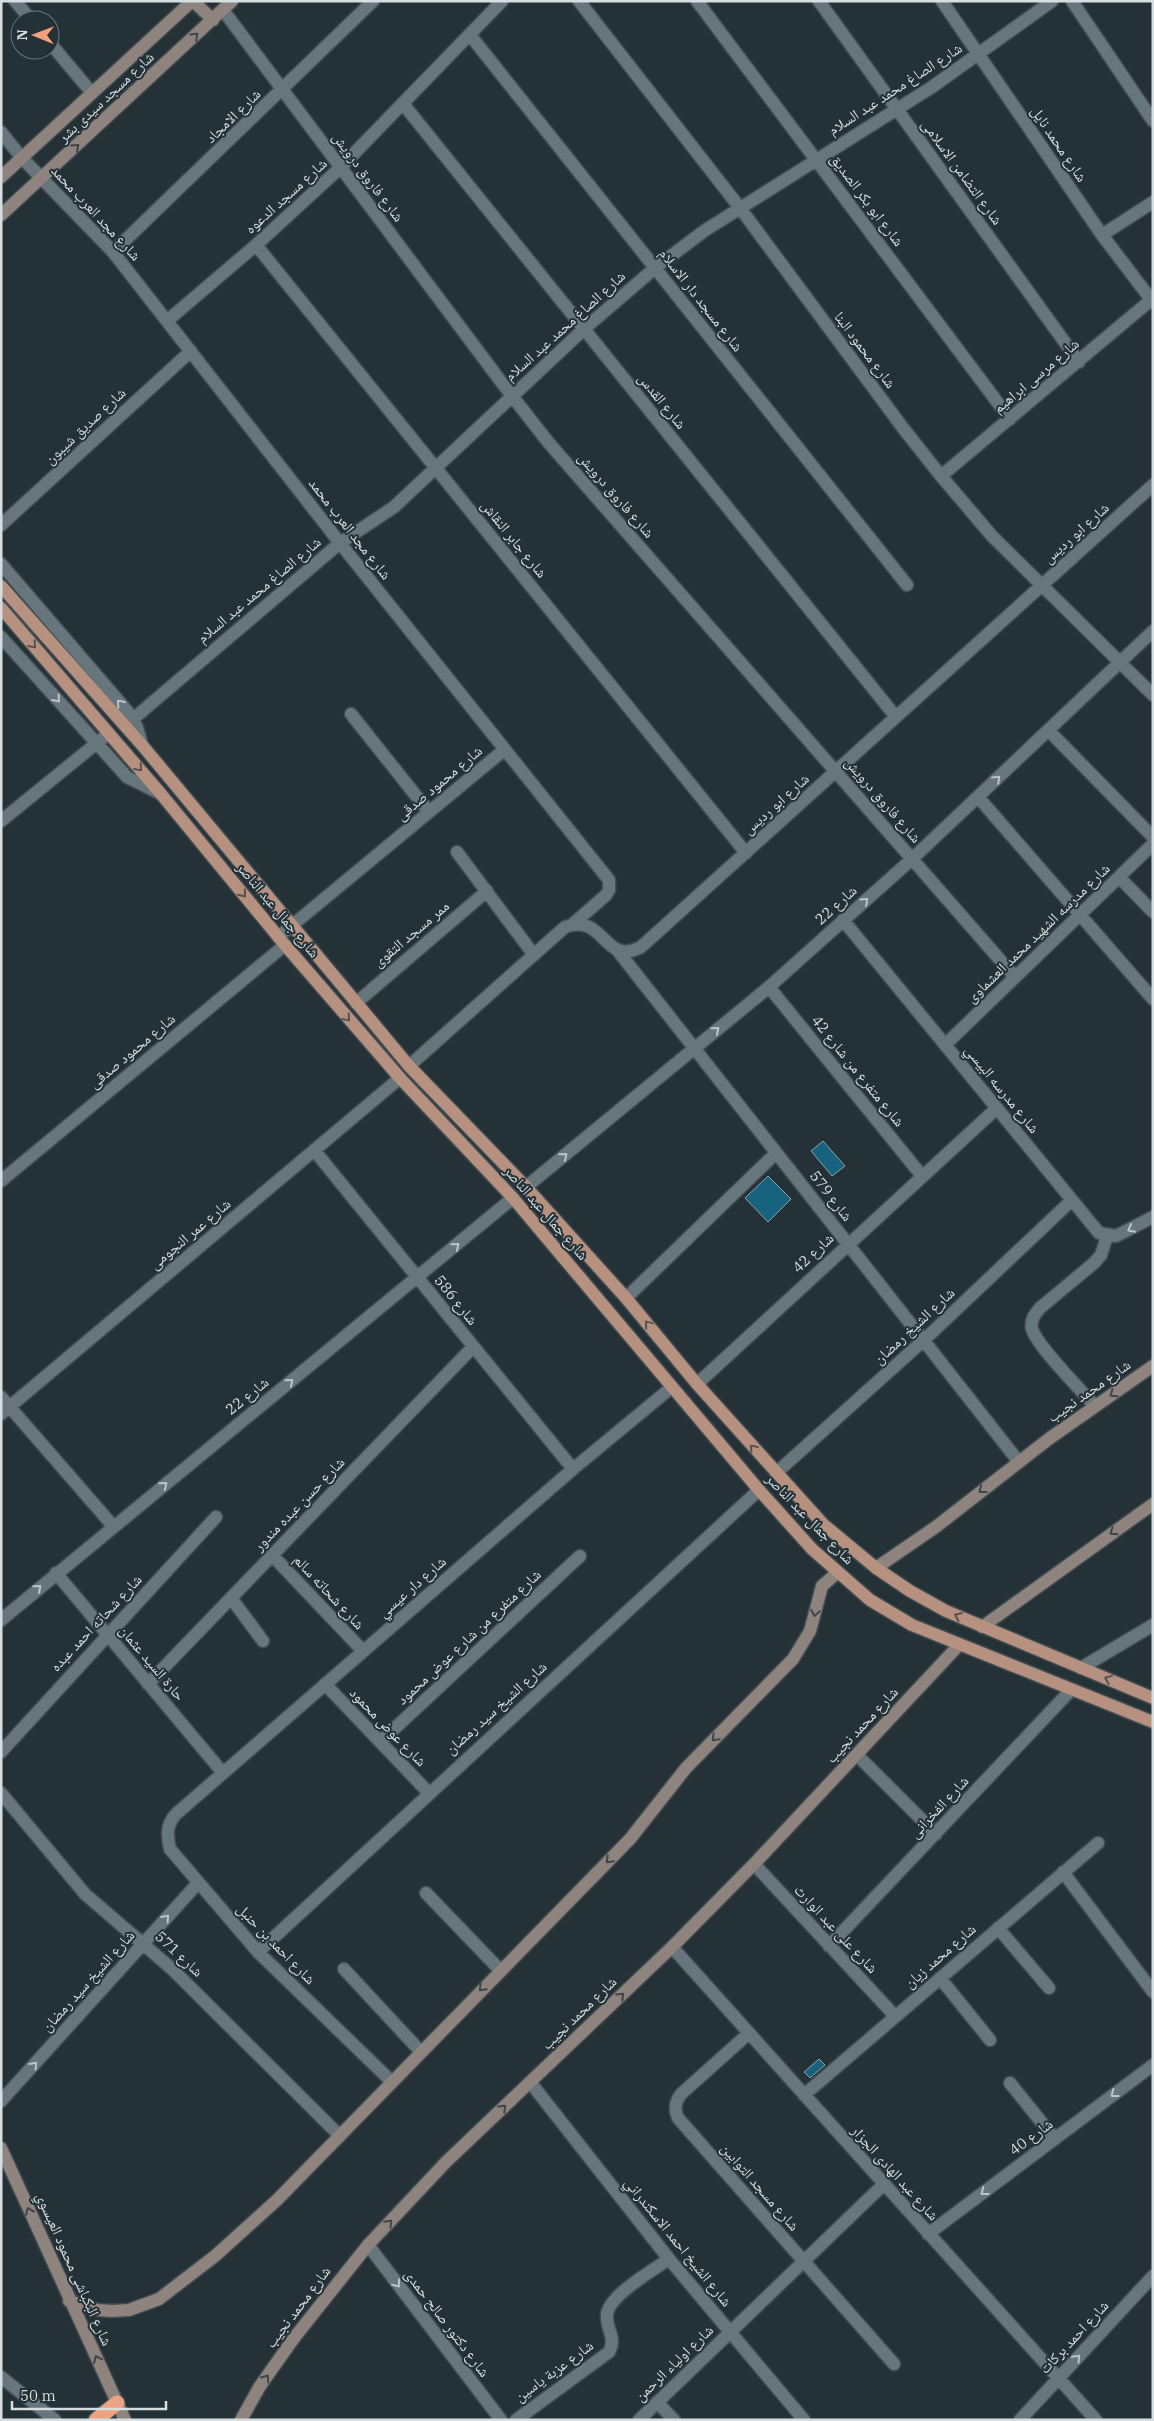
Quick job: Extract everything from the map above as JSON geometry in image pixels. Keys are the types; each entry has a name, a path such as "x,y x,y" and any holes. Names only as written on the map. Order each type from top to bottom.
{"highway":[{"path":"96,2420 117,2403"}],"main road":[{"name":"شارع جمال عبد الناصر","path":"1,586 142,745 409,1066 526,1187 626,1298 697,1384 823,1524 876,1568 917,1595 982,1627 1153,1698"},
{"name":"شارع جمال عبد الناصر","path":"1,608 161,794 281,941 400,1078 513,1198 759,1490 812,1549 890,1613 912,1625 1153,1722"}],"street":[{"path":"192,1 213,20"},
{"name":"شارع مسجد سيدى بشر","path":"1,177 192,1"},
{"name":"شارع الامجاد","path":"113,252 283,90 373,1"},
{"name":"شارع مسجد الدعوه","path":"167,321 256,245 340,168 404,105 502,1"},
{"name":"شارع محمود البنا","path":"579,1 740,208 903,428 941,476 992,536 1153,695"},
{"name":"شارع ابو بكر الصديق","path":"697,1 1010,419"},
{"name":"شارع التضامن الاسلامى","path":"819,1 1079,362"},
{"name":"شارع محمد نايل","path":"942,1 1102,235 1152,301"},
{"name":"شارع الصاغ محمد عبد السلام","path":"133,719 340,543 394,507 584,329 655,268 704,231 897,110 979,55 1052,1"},
{"path":"1072,1 1153,122"},
{"name":"شارع مسجد سيدى بشر","path":"1,215 227,6"},
{"name":"شارع فاروق درويش","path":"227,6 283,90 340,168 548,442 1015,977"},
{"name":"شارع مسجد دار الاسلام","path":"470,35 907,585"},
{"path":"60,55 92,94"},
{"name":"شارع القدس","path":"404,105 896,717"},
{"name":"شارع مجد العرب محمد","path":"1,132 22,158 113,252 340,543 609,880 609,890 606,895 573,924"},
{"path":"1102,235 1153,202"},
{"name":"شارع جابر النقاش","path":"256,245 746,853"},
{"name":"شارع مرسى ابراهيم","path":"941,476 1152,301"},
{"name":"شارع صديق شيبون","path":"1,526 191,351"},
{"name":"شارع ابو رديس","path":"618,951 634,951 641,947 1153,485"},
{"path":"1,564 133,719 142,745"},
{"name":"شارع 22","path":"526,1187 694,1049 844,920 912,859 1153,631"},
{"path":"1,637 127,777 161,794"},
{"path":"351,714 429,812"},
{"path":"1048,730 1153,837"},
{"path":"1,821 109,733"},
{"name":"شارع محمود صدقى","path":"1,1181 281,941 292,926 504,750"},
{"path":"978,797 1153,999"},
{"name":"شارع مدرسه الشهيد محمد العشماوى","path":"945,1045 1153,844"},
{"path":"457,852 534,955"},
{"path":"1119,876 1153,912"},
{"name":"ممر مسجد التقوى","path":"356,1002 486,891"},
{"name":"شارع مدرسه البيسي","path":"844,920 1099,1233 1107,1236"},
{"path":"409,1066 566,927 573,924 582,924 597,930 610,947 618,951"},
{"name":"شارع 579","path":"618,951 1019,1462"},
{"name":"شارع متفرع من شارع 42","path":"769,986 922,1176"},
{"name":"شارع عمر النجومى","path":"6,1411 400,1078"},
{"name":"شارع 42","path":"697,1384 847,1243 997,1108"},
{"name":"شارع 586","path":"314,1150 573,1469"},
{"path":"626,1298 776,1153"},
{"name":"شارع 22","path":"1,1620 112,1526 513,1198"},
{"name":"شارع الشيخ رمضان","path":"776,1473 924,1340 1072,1200"},
{"path":"1095,1406 1038,1340 1032,1324 1033,1317 1040,1308 1101,1255 1107,1236 1124,1232 1153,1217"},
{"name":"شارع حسن عبده مندور","path":"148,1684 473,1346"},
{"name":"شارع محمد نجيب","path":"876,1568 937,1526 1019,1462 1153,1366"},
{"name":"شارع دار عيسي","path":"176,1814 573,1469 672,1387"},
{"path":"1,1397 6,1411 112,1526"},
{"name":"شارع الشيخ سيد رمضان","path":"258,1952 428,1792 759,1490"},
{"path":"982,1627 1153,1504"},
{"name":"شارع شحاته احمد عبده","path":"1,1752 216,1517"},
{"name":"شارع شحاته سالم","path":"272,1555 363,1651"},
{"name":"شارع متفرع من شارع عوض محمود","path":"380,1742 580,1556"},
{"path":"69,2301 98,2310 112,2311 129,2310 159,2300 194,2273 249,2225 340,2136 630,1839 686,1768 793,1659 812,1626 822,1586 838,1572"},
{"name":"حارة السيد عثمان","path":"56,1573 223,1773"},
{"path":"231,1598 263,1641"},
{"path":"1081,1668 1153,1625"},
{"name":"شارع محمد نجيب","path":"242,2420 260,2386 294,2338 368,2245 446,2162 672,1946 754,1864 959,1645"},
{"name":"شارع عوض محمود","path":"325,1684 428,1792"},
{"name":"شارع الفخرانى","path":"829,1946 1071,1690"},
{"path":"856,1755 936,1834"},
{"name":"شارع 571","path":"1,1793 80,1888 101,1909 194,1990 340,2136"},
{"name":"شارع احمد بن حنبل","path":"176,1814 168,1825 167,1838 170,1849 258,1952 392,2082"},
{"name":"شارع محمد زيان","path":"804,2095 1098,1843"},
{"name":"شارع على عبد الوارث","path":"754,1864 895,2016"},
{"path":"1063,1872 1153,1992"},
{"name":"شارع الشيخ سيد رمضان","path":"1,2101 198,1883"},
{"path":"426,1893 500,1970"},
{"path":"998,1928 1050,1988"},
{"name":"شارع عبد الهادى الجزار","path":"672,1946 748,2034 1096,2420"},
{"path":"344,1969 421,2052"},
{"path":"940,1978 990,2040"},
{"name":"شارع مسجد التوابين","path":"748,2034 681,2094 677,2099 676,2112 678,2118 894,2364"},
{"name":"شارع 40","path":"928,2234 1153,2065"},
{"name":"شارع الشيخ احمد الاسكندراني","path":"530,2082 668,2259 804,2420"},
{"path":"1010,2083 1055,2139"},
{"name":"شارع البكباشى محمود العيسوي","path":"1,2148 69,2301 125,2420"},
{"name":"شارع اولياء الرحمن","path":"638,2420 884,2184"},
{"name":"شارع دكتور صالح حمدى","path":"368,2245 502,2420"},
{"name":"شارع عزبة ياسين","path":"516,2420 608,2352 613,2341 607,2316 611,2303 668,2259"},
{"name":"شارع احمد بركات","path":"1020,2420 1153,2276"},
{"path":"1,2377 55,2420"},
{"path":"657,2402 674,2420"}],"building":[{"path":"823,1141 845,1166 832,1176 811,1151"},
{"path":"768,1176 791,1199 768,1222 745,1198"},
{"path":"819,2059 825,2065 810,2078 804,2072"}]}
